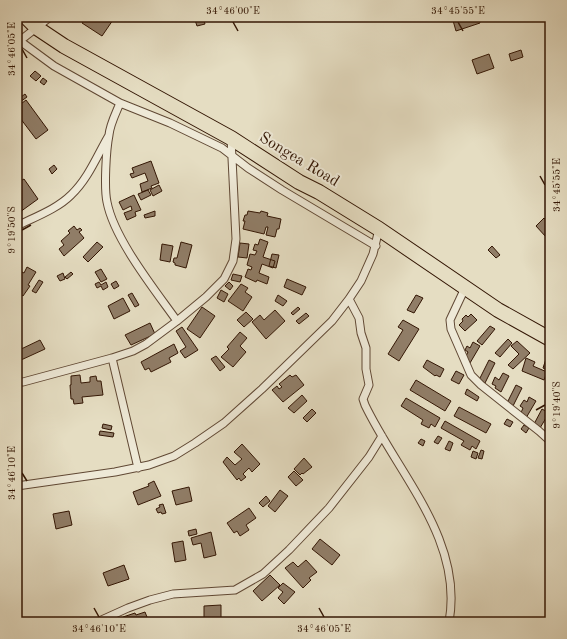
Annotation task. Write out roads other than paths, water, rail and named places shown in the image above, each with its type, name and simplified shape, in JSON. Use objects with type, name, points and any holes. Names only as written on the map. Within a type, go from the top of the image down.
[{"type":"highway","name":"Songea Road","points":[[26,17],[38,28],[64,46],[231,138],[299,182],[319,192],[428,261],[498,310],[550,340]]},
{"type":"street","points":[[50,17],[38,28],[18,42],[54,66],[120,103],[188,131],[212,143],[282,190],[376,246]]},
{"type":"street","points":[[17,226],[43,213],[71,196],[79,187],[109,135],[120,103]]},
{"type":"street","points":[[109,135],[106,190],[107,203],[113,221],[130,252],[176,321]]},
{"type":"street","points":[[17,382],[23,382],[112,358],[146,344],[216,288],[224,279],[233,261],[236,239],[231,138]]},
{"type":"street","points":[[17,486],[150,465],[174,456],[224,423],[262,389],[326,326],[350,299],[373,254],[379,229]]},
{"type":"street","points":[[465,288],[450,320],[451,330],[471,375],[481,385],[550,441]]},
{"type":"street","points":[[350,299],[359,318],[361,333],[366,348],[366,369],[369,385],[363,399],[368,412],[436,529],[444,552],[451,582],[452,607],[449,622]]},
{"type":"street","points":[[112,358],[138,468]]},
{"type":"street","points":[[97,622],[133,606],[173,594],[236,590],[249,583],[268,569],[316,523],[357,473],[382,436]]}]
